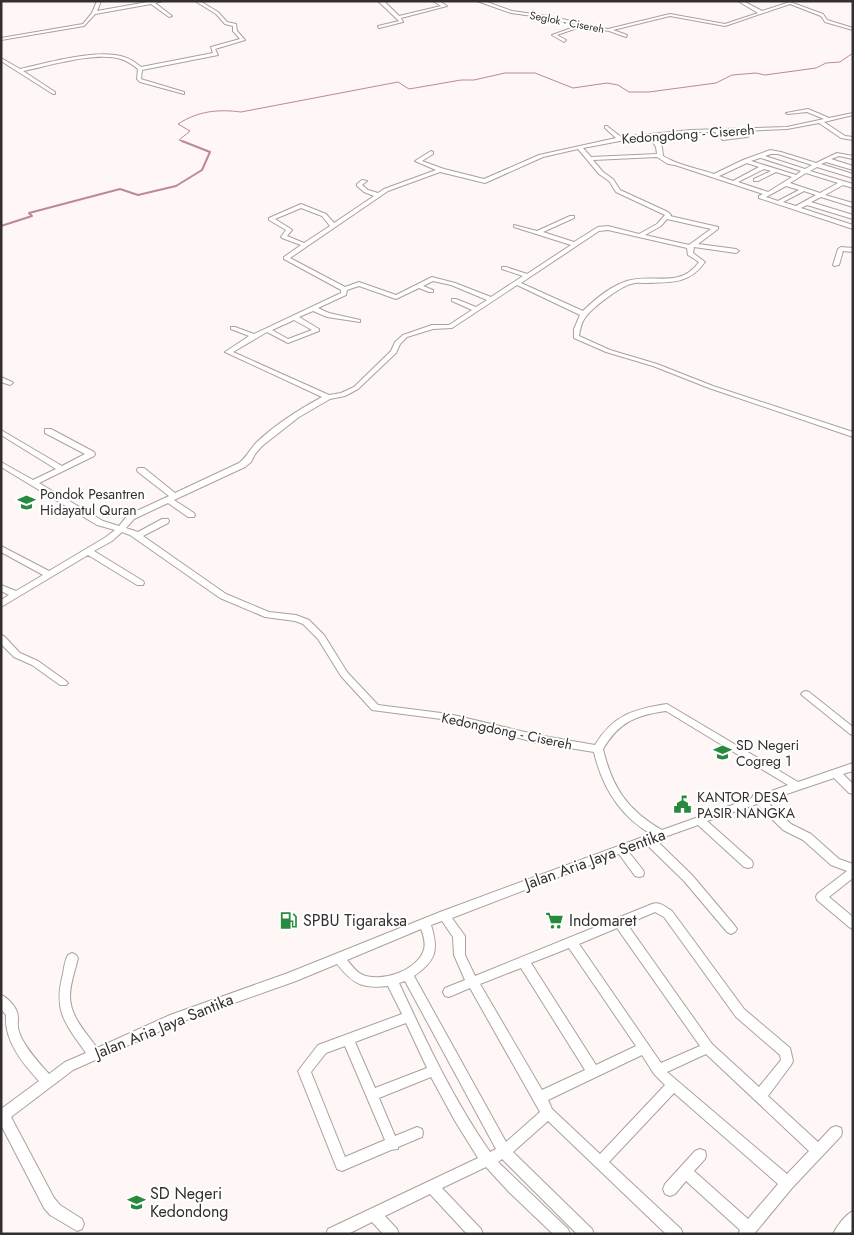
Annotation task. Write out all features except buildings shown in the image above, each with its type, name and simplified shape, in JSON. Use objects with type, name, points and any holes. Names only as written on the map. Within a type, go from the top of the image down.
[{"type":"street","points":[[1,39],[86,24],[94,13],[99,1]]},
{"type":"street","points":[[94,13],[161,1]]},
{"type":"street","points":[[19,70],[66,61],[114,56],[127,59],[140,69],[216,54],[213,48],[243,40],[235,31],[235,26],[226,23],[218,13],[196,1]]},
{"type":"street","points":[[379,27],[401,22],[393,15],[390,8],[380,1]]},
{"type":"street","points":[[397,18],[445,6],[435,1]]},
{"type":"street","name":"Seglok - Cisereh","points":[[479,1],[510,12],[542,16],[608,30],[664,15],[677,15],[725,25],[798,1]]},
{"type":"street","points":[[740,1],[760,12]]},
{"type":"street","points":[[152,3],[170,16]]},
{"type":"street","points":[[790,3],[822,14],[830,23],[853,29]]},
{"type":"street","points":[[58,22],[64,29]]},
{"type":"street","points":[[564,41],[554,35],[584,26]]},
{"type":"street","points":[[608,30],[626,36]]},
{"type":"street","points":[[1,59],[53,93]]},
{"type":"street","points":[[140,69],[139,79],[142,81],[182,94]]},
{"type":"street","points":[[788,113],[808,110],[828,119]]},
{"type":"street","name":"Kedongdong - Cisereh","points":[[431,153],[418,161],[442,170],[485,181],[528,160],[620,138],[787,128],[853,114]]},
{"type":"street","points":[[820,121],[850,139],[847,143],[853,146]]},
{"type":"street","points":[[809,129],[828,126]]},
{"type":"street","points":[[607,127],[620,138]]},
{"type":"street","points":[[755,130],[760,137]]},
{"type":"street","points":[[717,131],[723,138],[747,136]]},
{"type":"street","points":[[650,136],[659,147],[660,156]]},
{"type":"street","points":[[579,147],[601,173],[611,179],[618,191],[666,213],[659,225],[641,235]]},
{"type":"street","points":[[714,176],[745,161],[776,152],[853,176]]},
{"type":"street","points":[[853,158],[838,155],[761,197],[853,227]]},
{"type":"street","points":[[590,159],[660,156],[670,163],[676,163],[768,194]]},
{"type":"street","points":[[759,156],[853,186]]},
{"type":"street","points":[[827,160],[853,168]]},
{"type":"street","points":[[745,161],[796,178]]},
{"type":"street","points":[[733,183],[763,167]]},
{"type":"street","points":[[442,170],[393,186],[286,258],[344,289],[359,284],[396,297],[432,279],[446,282],[490,299]]},
{"type":"street","points":[[756,180],[775,171]]},
{"type":"street","points":[[364,181],[359,185],[362,189],[378,195]]},
{"type":"street","points":[[795,209],[842,183]]},
{"type":"street","points":[[786,184],[850,204],[853,199]]},
{"type":"street","points":[[778,203],[805,189]]},
{"type":"street","points":[[808,202],[853,217]]},
{"type":"street","points":[[305,244],[284,237],[289,230],[271,220],[301,206],[324,215],[333,226]]},
{"type":"street","points":[[537,233],[572,217]]},
{"type":"street","points":[[665,217],[716,228],[692,246],[690,254],[702,262],[691,274],[681,278],[629,282],[583,314],[576,331],[576,337],[853,435]]},
{"type":"street","points":[[516,226],[575,244]]},
{"type":"street","points":[[1,604],[120,530],[131,516],[242,465],[248,460],[254,448],[275,431],[328,397],[343,395],[356,388],[394,352],[397,343],[405,336],[432,327],[450,327],[601,228],[692,246],[736,251]]},
{"type":"street","points":[[836,265],[841,249],[853,250]]},
{"type":"street","points":[[504,268],[528,276]]},
{"type":"street","points":[[517,284],[583,314]]},
{"type":"street","points":[[419,286],[430,292]]},
{"type":"street","points":[[328,397],[228,354],[229,351],[254,336],[344,294],[344,289]]},
{"type":"street","points":[[454,300],[476,309]]},
{"type":"street","points":[[312,308],[327,315],[358,321]]},
{"type":"street","points":[[268,330],[288,341],[317,330],[294,317]]},
{"type":"street","points":[[233,328],[254,336]]},
{"type":"street","points":[[1,378],[10,383]]},
{"type":"street","points":[[34,482],[91,454],[48,430]]},
{"type":"street","points":[[3,435],[62,469]]},
{"type":"street","name":"Kedongdong - Cisereh","points":[[1,464],[100,523],[137,536],[223,596],[268,614],[296,618],[306,622],[322,637],[344,674],[374,708],[449,717],[538,739],[598,749]]},
{"type":"street","points":[[141,470],[191,515]]},
{"type":"street","points":[[137,536],[165,521]]},
{"type":"street","points":[[1,548],[48,574]]},
{"type":"street","points":[[88,551],[140,583]]},
{"type":"street","points":[[1,588],[16,595]]},
{"type":"street","points":[[1,638],[18,656],[35,663],[63,683]]},
{"type":"street","points":[[806,694],[853,732]]},
{"type":"street","points":[[661,834],[634,818],[615,797],[598,749],[605,736],[623,718],[640,711],[666,707],[797,786]]},
{"type":"street","name":"Jalan Aria Jaya Sentika","points":[[340,958],[444,915],[757,798],[853,767]]},
{"type":"street","points":[[836,773],[853,790]]},
{"type":"street","points":[[757,798],[787,827],[807,837],[835,862],[853,870],[821,896],[853,924]]},
{"type":"street","points":[[699,820],[748,864]]},
{"type":"street","points":[[648,839],[688,878],[731,929]]},
{"type":"street","points":[[622,849],[639,873]]},
{"type":"street","points":[[449,992],[656,907],[661,908],[668,914],[740,1013],[786,1052],[788,1061],[761,1095]]},
{"type":"street","points":[[444,915],[459,936],[457,951],[461,962],[548,1113],[676,1234]]},
{"type":"street","points":[[340,958],[356,978],[373,982],[392,981],[423,963],[430,950],[424,923]]},
{"type":"street","points":[[620,923],[708,1048],[761,1095],[819,1151]]},
{"type":"street","points":[[571,941],[658,1070],[787,1183]]},
{"type":"street","points":[[72,958],[64,995],[64,1006],[67,1014],[94,1054]]},
{"type":"street","name":"Jalan Aria Jaya Santika","points":[[2,1116],[69,1066],[94,1054],[174,1019],[340,958]]},
{"type":"street","points":[[523,961],[593,1072]]},
{"type":"street","points":[[407,974],[504,1152],[587,1234]]},
{"type":"street","points":[[392,981],[435,1070],[489,1161],[563,1234]]},
{"type":"street","points":[[1,1000],[12,1013],[10,1023],[15,1036],[35,1068],[47,1081]]},
{"type":"street","points":[[409,1017],[322,1049],[304,1069],[340,1163],[344,1165],[417,1133]]},
{"type":"street","points":[[348,1040],[393,1145]]},
{"type":"street","points":[[658,1070],[708,1048]]},
{"type":"street","points":[[539,1098],[643,1050]]},
{"type":"street","points":[[372,1095],[435,1070]]},
{"type":"street","points":[[601,1162],[673,1085]]},
{"type":"street","points":[[333,1234],[489,1161],[504,1152],[548,1113]]},
{"type":"street","points":[[2,1116],[49,1203],[55,1210],[77,1224]]},
{"type":"street","points":[[685,1172],[747,1232],[787,1183],[836,1132]]},
{"type":"street","points":[[670,1189],[700,1155]]},
{"type":"street","points":[[432,1187],[476,1234]]},
{"type":"street","points":[[374,1214],[392,1234]]},
{"type":"street","points":[[840,1234],[853,1218]]},
{"type":"waterway","points":[[182,141],[179,140],[190,131],[178,124],[193,116],[216,111],[241,112],[398,82],[409,89],[461,80],[474,80],[505,73],[535,73],[573,88],[607,83],[618,85],[629,92],[649,92],[716,83],[732,75],[756,73],[765,75],[816,68],[826,63],[840,62],[853,53]]},
{"type":"waterway","points":[[1,226],[32,216],[29,213],[120,189],[138,195],[176,186],[202,170],[210,152],[182,141]]},
{"type":"place","name":"Pondok Pesantren Hidayatul Quran","points":[[26,502]]},
{"type":"place","name":"SD Negeri Cogreg 1","points":[[722,753]]},
{"type":"place","name":"KANTOR DESA PASIR NANGKA","points":[[683,805]]},
{"type":"place","name":"SPBU Tigaraksa","points":[[289,920]]},
{"type":"place","name":"Indomaret","points":[[555,920]]},
{"type":"place","name":"SD Negeri Kedondong","points":[[136,1202]]}]
